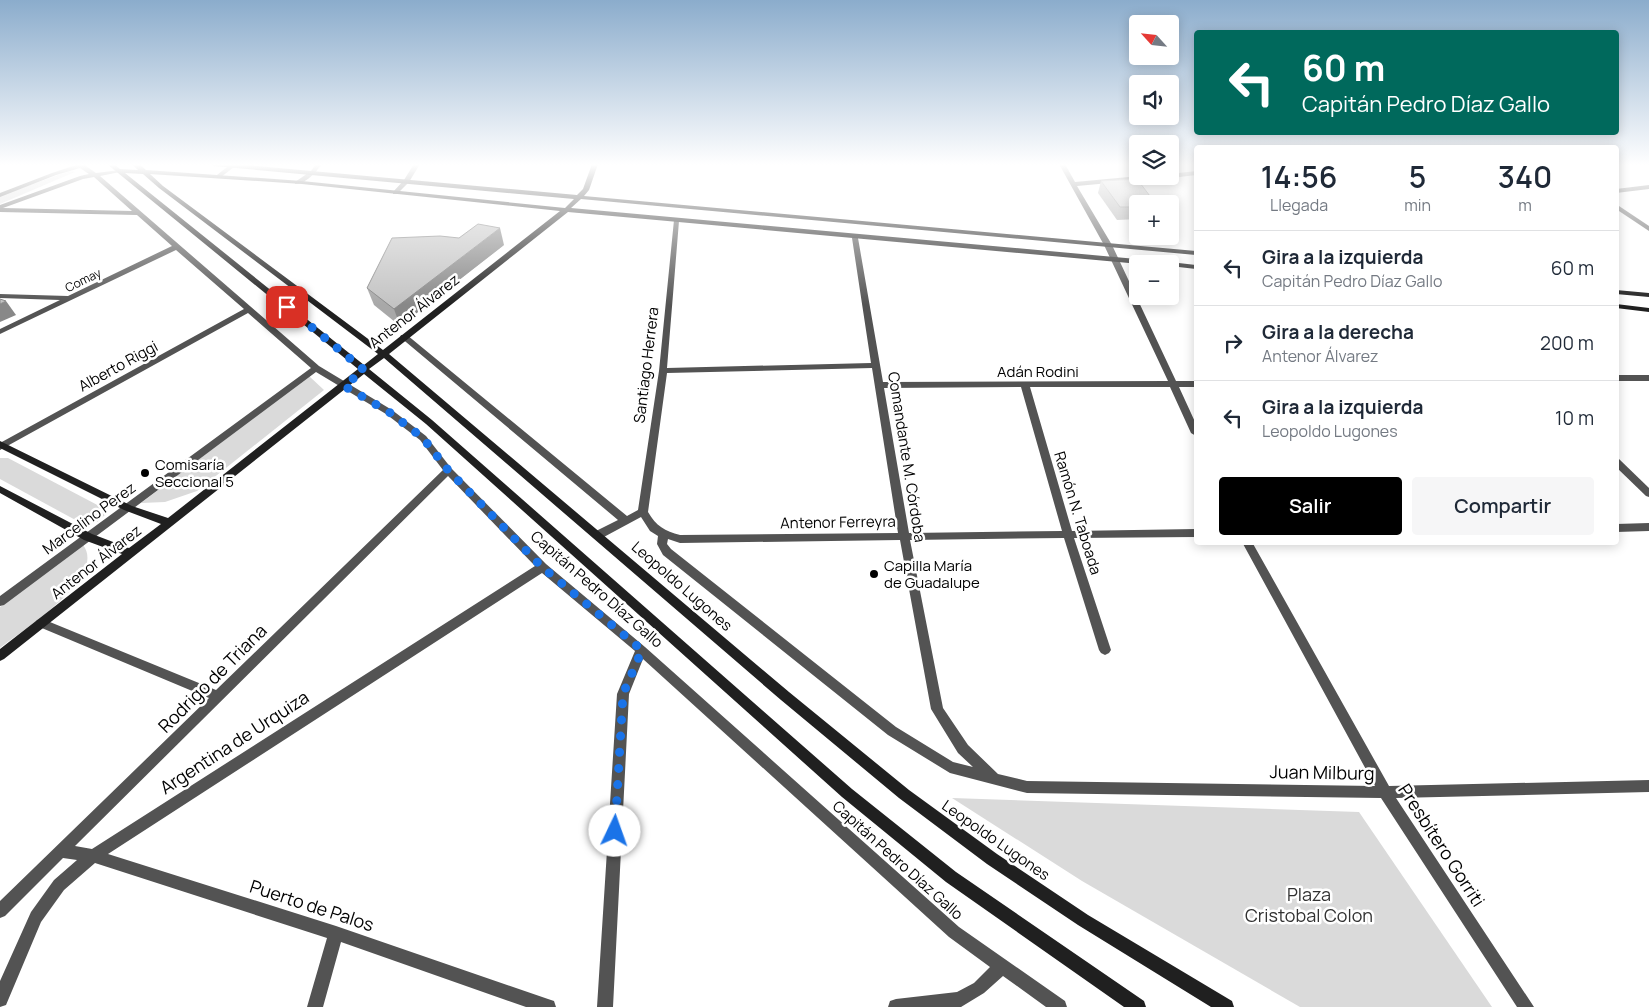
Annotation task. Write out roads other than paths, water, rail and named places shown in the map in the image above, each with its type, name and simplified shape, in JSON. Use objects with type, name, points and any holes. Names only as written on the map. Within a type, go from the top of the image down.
[{"type":"main road","points":[[167,211],[429,422],[847,793],[951,877],[1138,1007]]},
{"type":"main road","name":"Leopoldo Lugones","points":[[193,211],[384,354],[785,696],[904,794],[992,859],[1082,920],[1226,1007]]},
{"type":"main road","name":"Antenor Álvarez","points":[[0,656],[565,211]]},
{"type":"main road","points":[[576,211],[856,238],[1129,260]]},
{"type":"main road","points":[[727,211],[1194,253]]},
{"type":"main road","points":[[1179,265],[1194,267]]},
{"type":"main road","points":[[1619,292],[1649,295]]},
{"type":"main road","points":[[1619,306],[1649,310]]},
{"type":"main road","points":[[1,446],[128,508],[170,523]]},
{"type":"main road","points":[[0,489],[88,537],[130,553]]},
{"type":"street","points":[[68,211],[136,213]]},
{"type":"street","points":[[1089,211],[1108,245],[1194,429]]},
{"type":"street","points":[[1623,211],[1649,229]]},
{"type":"street","name":"Capitán Pedro Díaz Gallo","points":[[136,213],[316,368],[389,412],[423,438],[448,470],[542,567],[642,650],[954,932],[1059,1007]]},
{"type":"street","name":"Santiago Herrera","points":[[643,512],[663,371],[676,221]]},
{"type":"street","name":"Comandante M. Córdoba","points":[[856,238],[904,536],[938,709],[963,749],[995,778]]},
{"type":"street","name":"Comay","points":[[0,332],[176,247]]},
{"type":"street","points":[[0,296],[70,298]]},
{"type":"street","name":"Alberto Riggi","points":[[1,446],[249,309]]},
{"type":"street","points":[[404,337],[626,521]]},
{"type":"street","points":[[663,371],[876,365]]},
{"type":"street","name":"Marcelino Perez","points":[[0,602],[316,368]]},
{"type":"street","points":[[1619,378],[1649,378]]},
{"type":"street","name":"Adán Rodini","points":[[880,385],[1194,384]]},
{"type":"street","name":"Ramón N. Taboada","points":[[1025,385],[1068,535],[1105,650]]},
{"type":"street","points":[[1619,465],[1649,494]]},
{"type":"street","name":"Rodrigo de Triana","points":[[0,910],[448,470]]},
{"type":"street","points":[[598,535],[643,512],[651,527],[663,535]]},
{"type":"street","points":[[1619,528],[1649,527]]},
{"type":"street","name":"Antenor Ferreyra","points":[[663,535],[680,539],[1194,533]]},
{"type":"street","name":"Juan Milburg","points":[[663,535],[662,544],[667,552],[892,731],[950,767],[1027,787],[1385,792],[1649,786]]},
{"type":"street","name":"Presbítero Gorriti","points":[[1249,545],[1385,792],[1526,1007]]},
{"type":"street","name":"Argentina de Urquiza","points":[[0,999],[36,917],[59,885],[93,856],[542,567]]},
{"type":"street","points":[[41,623],[218,696]]},
{"type":"street","points":[[605,1007],[623,694],[642,650]]},
{"type":"street","name":"Puerto de Palos","points":[[61,851],[93,856],[336,933],[548,1007]]},
{"type":"street","points":[[316,1007],[336,933]]},
{"type":"street","points":[[896,1007],[959,1000],[980,988],[1002,967]]},
{"type":"place","name":"Comisaría Seccional 5","points":[[145,473]]},
{"type":"place","name":"Capilla María de Guadalupe","points":[[874,574]]},
{"type":"park label","name":"Plaza Cristobal Colon","points":[[1309,904]]}]
